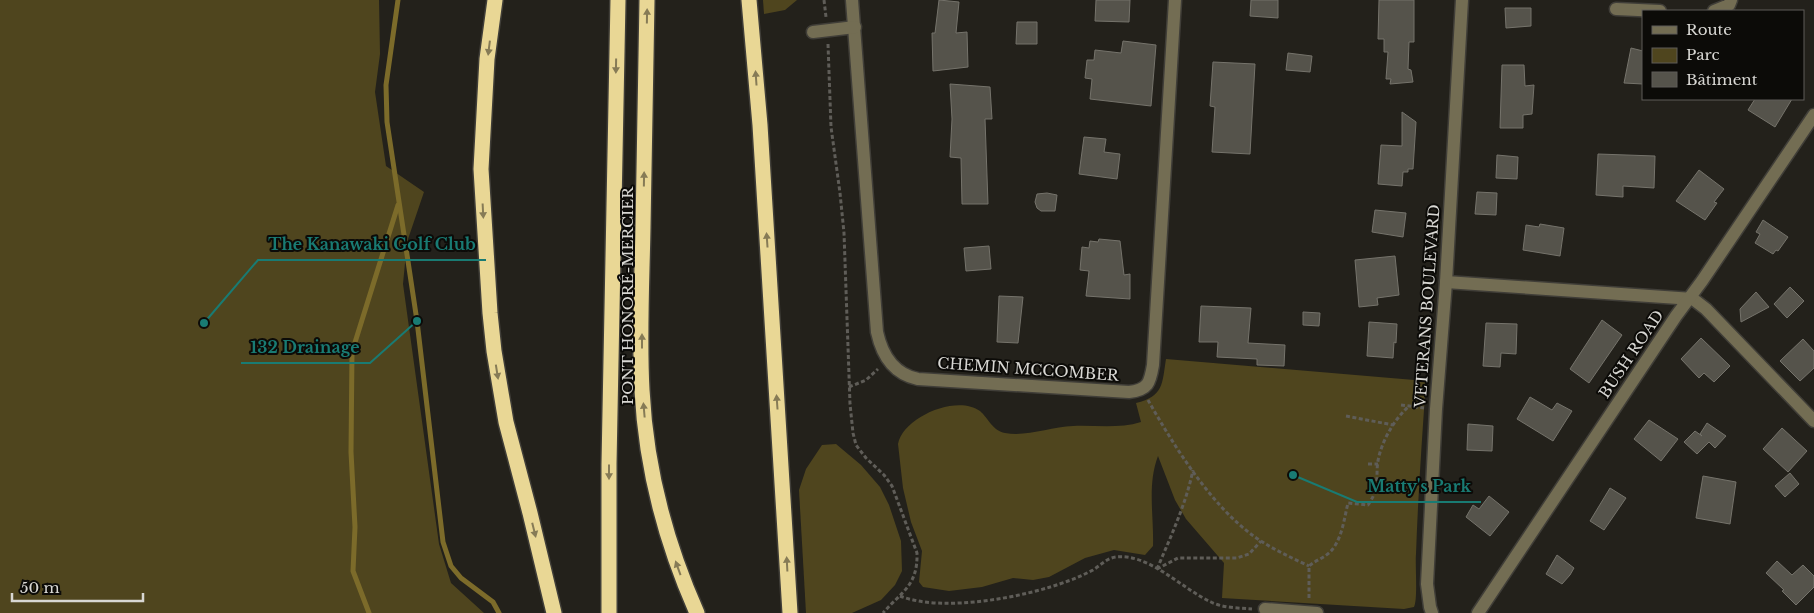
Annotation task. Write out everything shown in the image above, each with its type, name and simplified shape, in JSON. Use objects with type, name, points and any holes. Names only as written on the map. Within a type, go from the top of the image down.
[{"type":"highway","points":[[495,0],[487,68],[481,169],[491,322],[506,422],[554,613]]},
{"type":"highway","name":"PONT HONORÉ-MERCIER","points":[[609,613],[610,388],[618,0]]},
{"type":"highway","name":"PONT HONORÉ-MERCIER","points":[[647,0],[642,390],[657,501],[680,575],[697,613]]},
{"type":"highway","points":[[749,0],[760,125],[790,613]]},
{"type":"street","name":"CHEMIN MCCOMBER","points":[[852,0],[877,332],[886,359],[902,373],[918,379],[1128,392],[1142,390]]},
{"type":"street","points":[[1142,390],[1150,379],[1153,365],[1175,0]]},
{"type":"street","name":"VETERANS BOULEVARD","points":[[1432,613],[1427,584],[1462,0]]},
{"type":"street","points":[[1716,10],[1729,5],[1731,0]]},
{"type":"street","points":[[1616,9],[1642,10]]},
{"type":"street","points":[[813,32],[854,27]]},
{"type":"street","name":"BUSH ROAD","points":[[1478,613],[1689,298],[1814,116]]},
{"type":"street","points":[[1446,282],[1689,298],[1706,309],[1814,421]]},
{"type":"street","points":[[1265,610],[1318,613]]},
{"type":"path","points":[[824,0],[831,127],[844,233],[849,386],[853,433],[856,444],[866,458],[884,475],[892,486],[918,554],[918,564],[908,589],[883,613]]},
{"type":"path","points":[[849,386],[866,380],[880,367]]},
{"type":"path","points":[[1142,390],[1156,415],[1202,485],[1228,514],[1261,541],[1280,553],[1309,566]]},
{"type":"path","points":[[1401,405],[1424,408]]},
{"type":"path","points":[[1308,613],[1309,566],[1316,560],[1325,557],[1336,544],[1348,503],[1368,505],[1376,495],[1379,457],[1393,425],[1401,413],[1410,406]]},
{"type":"path","points":[[1346,416],[1393,425]]},
{"type":"path","points":[[1368,464],[1378,464]]},
{"type":"path","points":[[1157,569],[1190,487],[1193,470]]},
{"type":"path","points":[[1157,569],[1178,558],[1237,558],[1249,554],[1261,541]]},
{"type":"path","points":[[900,596],[915,601],[940,603],[968,602],[1012,596],[1068,581],[1114,557],[1135,559],[1157,569],[1213,603],[1230,607],[1265,610]]},
{"type":"green space","points":[[0,0],[379,0],[380,54],[375,92],[386,166],[424,192],[407,242],[403,284],[439,544],[451,583],[484,613],[0,613]]},
{"type":"green space","points":[[763,0],[797,0],[785,10],[764,14]]},
{"type":"green space","points":[[1166,359],[1426,381],[1414,607],[1404,609],[1222,598],[1224,563],[1186,519],[1175,500],[1158,456],[1152,489],[1153,546],[1145,555],[1114,550],[1085,558],[1049,577],[1033,580],[1013,578],[982,587],[949,591],[923,587],[919,582],[922,551],[911,522],[903,488],[898,444],[902,434],[910,425],[932,411],[958,405],[970,406],[980,411],[997,430],[1013,434],[1065,427],[1116,426],[1141,422],[1136,403],[1157,393],[1162,382]]},
{"type":"green space","points":[[836,444],[861,465],[880,487],[889,505],[901,541],[902,571],[895,585],[881,600],[852,613],[806,613],[799,490],[806,469],[822,445]]},
{"type":"building","points":[[939,0],[959,2],[956,33],[967,32],[968,67],[933,71],[932,33],[935,33]]},
{"type":"building","points":[[1096,0],[1130,0],[1129,22],[1095,21]]},
{"type":"building","points":[[1251,0],[1278,0],[1278,18],[1250,16]]},
{"type":"building","points":[[1379,0],[1414,0],[1414,42],[1409,42],[1408,69],[1411,70],[1413,82],[1390,84],[1391,79],[1386,79],[1388,52],[1384,52],[1384,39],[1378,39]]},
{"type":"building","points":[[1505,8],[1531,8],[1531,26],[1506,28]]},
{"type":"building","points":[[1017,22],[1037,22],[1037,44],[1016,44]]},
{"type":"building","points":[[1123,41],[1156,45],[1151,106],[1090,99],[1092,79],[1085,78],[1087,60],[1094,60],[1095,50],[1121,53]]},
{"type":"building","points":[[1631,48],[1642,51],[1642,84],[1624,83]]},
{"type":"building","points":[[1288,53],[1312,56],[1310,72],[1286,70]]},
{"type":"building","points":[[1213,62],[1255,64],[1250,154],[1212,152],[1215,107],[1210,106]]},
{"type":"building","points":[[1502,65],[1524,65],[1525,86],[1534,85],[1532,114],[1523,115],[1523,128],[1500,128]]},
{"type":"building","points":[[950,84],[990,87],[992,119],[985,119],[988,204],[962,204],[961,158],[950,157],[952,119]]},
{"type":"building","points":[[1754,100],[1791,100],[1775,127],[1748,110]]},
{"type":"building","points":[[1402,112],[1416,122],[1413,169],[1403,172],[1402,186],[1378,184],[1381,145],[1402,146]]},
{"type":"building","points":[[1084,137],[1106,139],[1104,152],[1120,154],[1117,179],[1079,174]]},
{"type":"building","points":[[1598,154],[1655,156],[1654,188],[1623,186],[1623,197],[1596,195]]},
{"type":"building","points":[[1497,155],[1518,157],[1517,179],[1496,178]]},
{"type":"building","points":[[1699,170],[1724,189],[1714,202],[1717,203],[1705,220],[1676,201]]},
{"type":"building","points":[[1477,192],[1497,193],[1496,215],[1475,214]]},
{"type":"building","points":[[1037,194],[1057,195],[1055,211],[1041,211],[1037,208],[1035,202]]},
{"type":"building","points":[[1375,210],[1406,213],[1403,237],[1372,232]]},
{"type":"building","points":[[1763,220],[1788,237],[1778,251],[1776,250],[1773,254],[1755,243],[1760,234],[1756,232]]},
{"type":"building","points":[[1540,224],[1564,228],[1560,256],[1523,250],[1526,225],[1539,227]]},
{"type":"building","points":[[1099,239],[1120,241],[1124,275],[1130,274],[1130,299],[1086,296],[1089,271],[1080,270],[1082,247],[1089,248],[1090,241],[1098,242]]},
{"type":"building","points":[[989,246],[991,269],[966,271],[964,248]]},
{"type":"building","points":[[1395,256],[1399,295],[1377,298],[1378,305],[1359,307],[1355,260]]},
{"type":"building","points":[[1790,287],[1804,301],[1787,318],[1774,304]]},
{"type":"building","points":[[1756,292],[1769,307],[1741,322],[1740,309]]},
{"type":"building","points":[[999,296],[1023,297],[1018,343],[997,342]]},
{"type":"building","points":[[1201,306],[1251,308],[1248,343],[1285,345],[1284,366],[1257,365],[1257,359],[1217,357],[1218,342],[1199,342]]},
{"type":"building","points":[[1303,312],[1320,313],[1319,326],[1303,325]]},
{"type":"building","points":[[1602,320],[1622,335],[1589,383],[1570,369]]},
{"type":"building","points":[[1369,322],[1397,324],[1393,358],[1367,356]]},
{"type":"building","points":[[1486,323],[1517,324],[1516,354],[1501,353],[1500,367],[1483,366]]},
{"type":"building","points":[[1701,338],[1730,366],[1714,382],[1704,373],[1699,378],[1681,359]]},
{"type":"building","points":[[1803,339],[1814,351],[1814,368],[1800,381],[1780,361]]},
{"type":"building","points":[[1530,397],[1552,410],[1557,403],[1572,411],[1553,441],[1517,419]]},
{"type":"building","points":[[1649,420],[1678,439],[1661,461],[1634,439]]},
{"type":"building","points":[[1707,423],[1726,436],[1715,448],[1709,442],[1697,454],[1684,442],[1695,431],[1702,436],[1700,434]]},
{"type":"building","points":[[1468,424],[1493,426],[1492,451],[1467,450]]},
{"type":"building","points":[[1782,428],[1807,451],[1788,472],[1763,449]]},
{"type":"building","points":[[1790,473],[1799,484],[1785,497],[1775,486]]},
{"type":"building","points":[[1703,476],[1736,482],[1730,524],[1696,518]]},
{"type":"building","points":[[1610,488],[1626,498],[1604,530],[1590,521]]},
{"type":"building","points":[[1489,496],[1509,512],[1490,536],[1466,517],[1473,505],[1479,509]]},
{"type":"building","points":[[1557,555],[1574,568],[1562,584],[1546,574]]},
{"type":"building","points":[[1777,561],[1792,575],[1803,565],[1814,576],[1814,587],[1796,605],[1782,591],[1784,590],[1766,573]]},
{"type":"waterway","points":[[398,0],[386,85],[387,122],[417,321],[443,542],[451,566],[461,578],[493,602],[499,613]]},
{"type":"waterway","points":[[369,613],[353,571],[355,527],[351,452],[352,352],[398,205]]},
{"type":"place","name":"132 Drainage","points":[[417,321]]},
{"type":"place","name":"The Kanawaki Golf Club","points":[[204,323]]},
{"type":"place","name":"Matty's Park","points":[[1293,475]]}]
